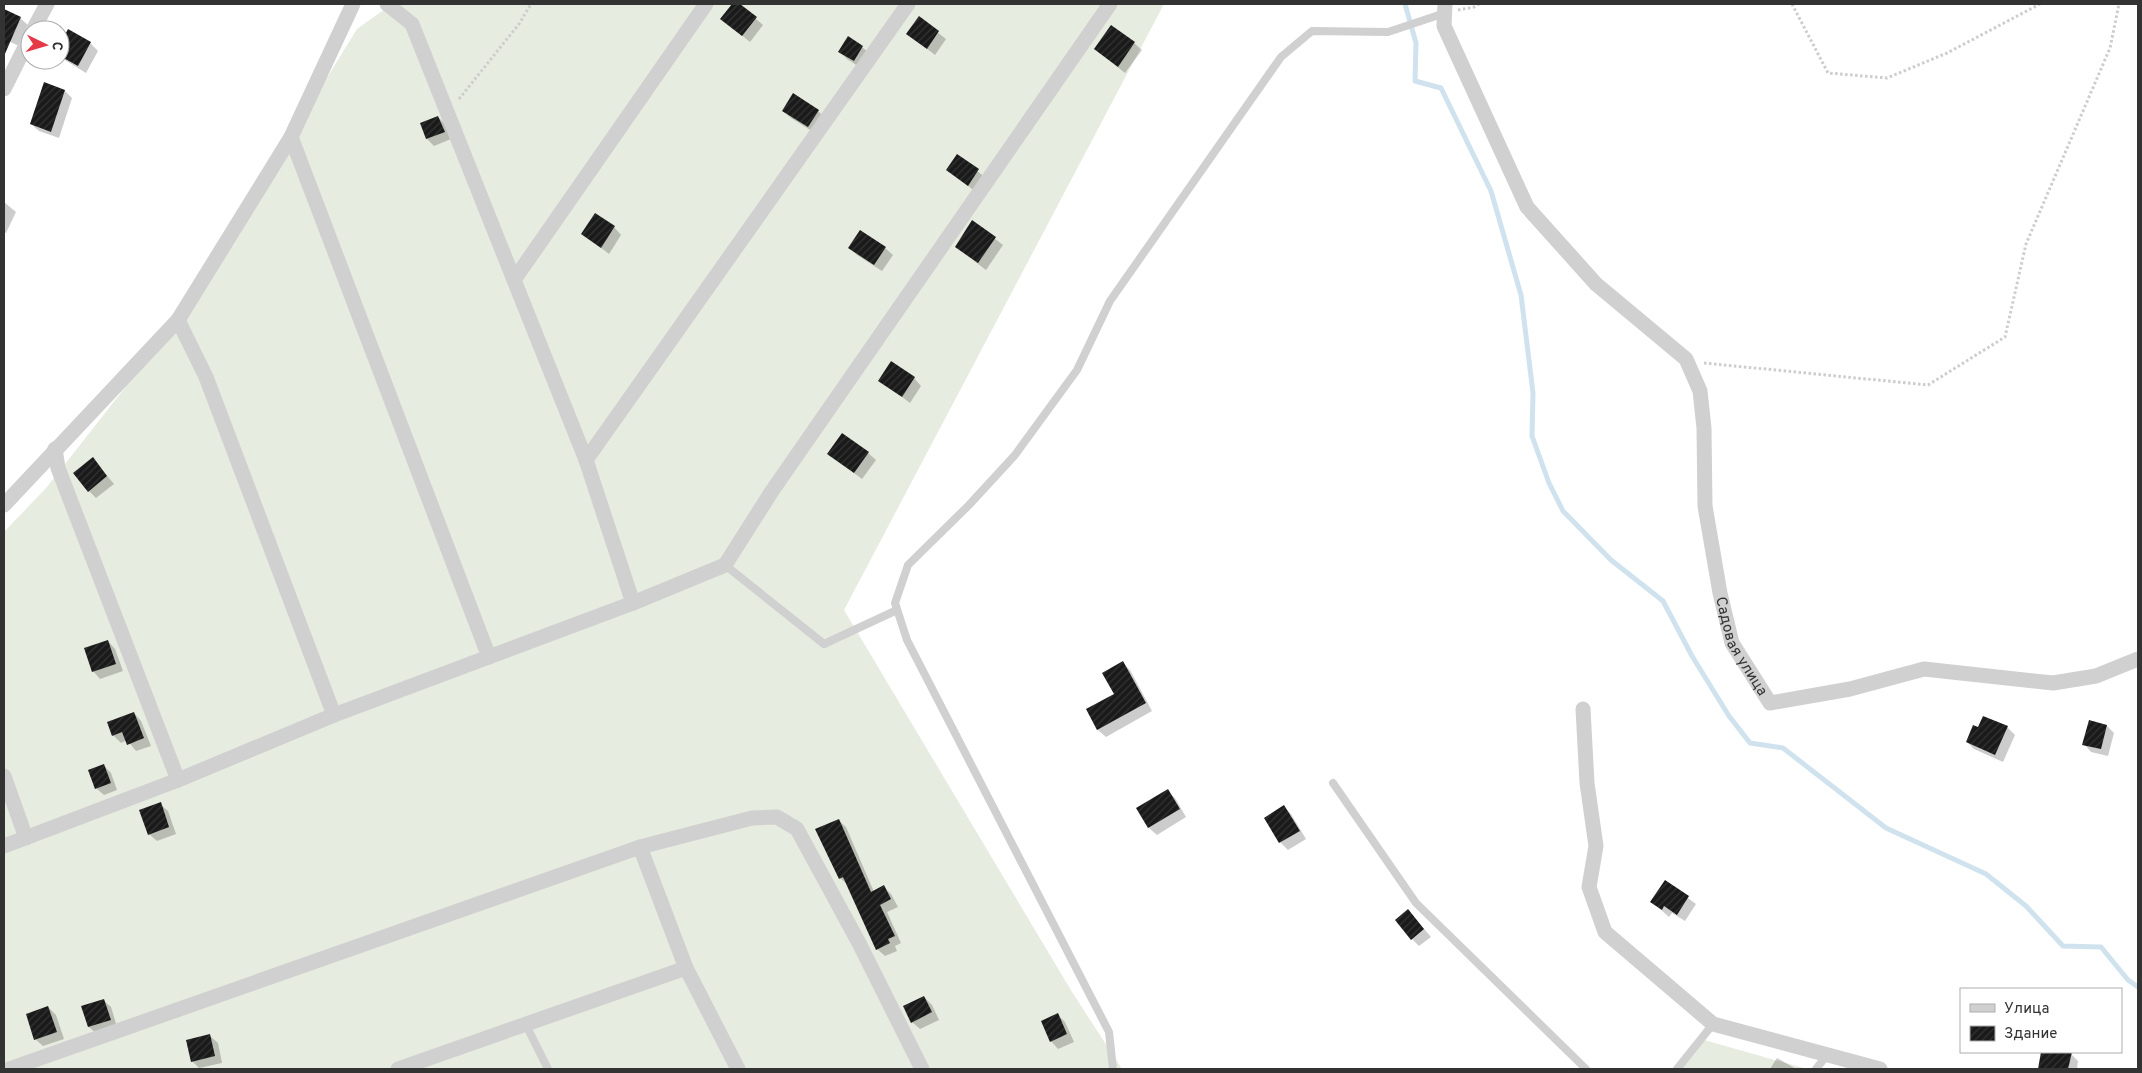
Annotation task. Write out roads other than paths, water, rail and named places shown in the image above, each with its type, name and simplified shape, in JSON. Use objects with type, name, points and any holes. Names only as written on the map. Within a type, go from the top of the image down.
[{"type":"street","points":[[39,20],[47,4]]},
{"type":"street","points":[[4,505],[55,448],[178,320],[291,137],[354,4]]},
{"type":"street","points":[[387,4],[412,24],[586,460],[633,603]]},
{"type":"street","points":[[514,280],[706,4]]},
{"type":"street","points":[[586,460],[908,4]]},
{"type":"street","points":[[4,846],[178,780],[334,715],[633,603],[725,565],[772,491],[1110,4]]},
{"type":"street","name":"Садовая улица","points":[[1446,8],[1444,26],[1527,207],[1596,284],[1686,359],[1700,392],[1704,428],[1706,506],[1720,593],[1732,643],[1770,703],[1850,689],[1924,669],[2053,684],[2096,676],[2138,659]]},
{"type":"street","points":[[4,89],[20,57]]},
{"type":"street","points":[[291,137],[489,657]]},
{"type":"street","points":[[178,320],[206,377],[334,715]]},
{"type":"street","points":[[55,448],[58,468],[178,780]]},
{"type":"street","points":[[1583,708],[1587,782],[1596,846],[1589,887],[1605,932],[1713,1024],[1880,1069]]},
{"type":"street","points":[[4,776],[26,838]]},
{"type":"street","points":[[9,1069],[640,848],[752,818],[777,818],[796,829],[859,943],[922,1069]]},
{"type":"street","points":[[640,848],[686,968],[738,1069]]},
{"type":"street","points":[[398,1069],[686,968]]},
{"type":"lane","points":[[1112,1069],[1109,1032],[907,640],[895,603],[908,565],[1016,455],[1077,370],[1110,301],[1281,57],[1312,32],[1388,32],[1422,21],[1446,8]]},
{"type":"lane","points":[[725,565],[824,644],[897,610]]},
{"type":"lane","points":[[1334,783],[1416,903],[1586,1069]]},
{"type":"lane","points":[[1677,1069],[1713,1024]]},
{"type":"lane","points":[[526,1025],[548,1069]]},
{"type":"lane","points":[[1816,1069],[1827,1055]]},
{"type":"waterway","points":[[1405,4],[1416,43],[1415,81],[1441,88],[1491,191],[1521,295],[1533,393],[1532,436],[1549,483],[1563,511],[1611,560],[1663,601],[1692,656],[1729,716],[1750,743],[1783,748],[1886,828],[1986,874],[2026,906],[2063,946],[2101,947],[2128,980],[2138,987]]}]
